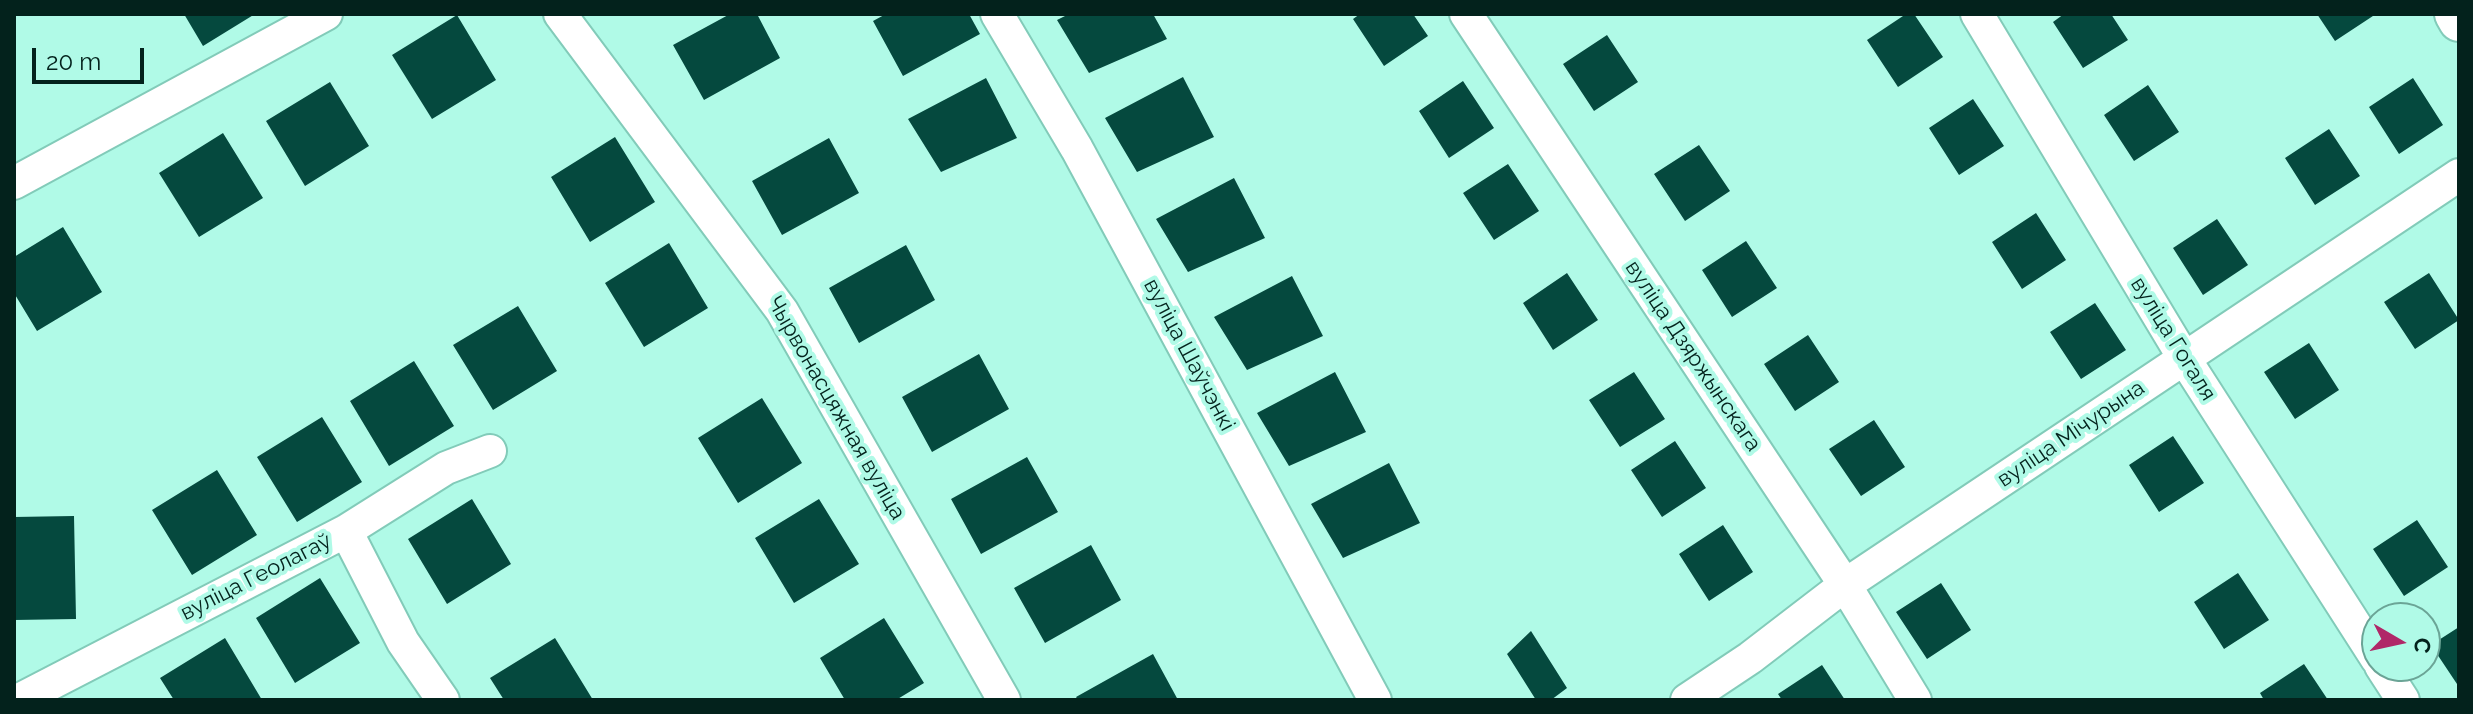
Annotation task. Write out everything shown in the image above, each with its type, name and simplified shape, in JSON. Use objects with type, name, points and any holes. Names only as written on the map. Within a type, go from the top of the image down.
[{"type":"street","points":[[14,183],[326,14]]},
{"type":"street","name":"Чырвонасцяжная вуліца","points":[[560,14],[782,311],[1004,700]]},
{"type":"street","name":"вуліца Шаўчэнкі","points":[[997,14],[1077,149],[1375,700]]},
{"type":"street","name":"вуліца Дзяржынскага","points":[[1466,14],[1845,585],[1915,700]]},
{"type":"street","name":"вуліца Гогаля","points":[[1977,14],[2184,358],[2361,634]]},
{"type":"street","points":[[2455,14],[2459,21]]},
{"type":"street","name":"вуліца Мічурына","points":[[1687,700],[1750,658],[1845,585],[2459,175]]},
{"type":"street","name":"вуліца Геолагаў","points":[[19,700],[346,531],[446,468],[490,451]]},
{"type":"street","points":[[346,531],[403,642],[443,700]]},
{"type":"street","points":[[2391,682],[2403,700]]},
{"type":"building","points":[[184,14],[255,14],[203,46]]},
{"type":"building","points":[[730,14],[757,14],[780,58],[704,100],[673,45]]},
{"type":"building","points":[[886,14],[969,14],[980,34],[903,76],[873,21]]},
{"type":"building","points":[[1069,14],[1153,14],[1167,39],[1089,73],[1057,20]]},
{"type":"building","points":[[1360,14],[1413,14],[1428,36],[1384,66],[1353,19]]},
{"type":"building","points":[[1906,14],[1914,14],[1943,57],[1898,87],[1867,40]]},
{"type":"building","points":[[2064,14],[2111,14],[2128,40],[2083,68],[2053,22]]},
{"type":"building","points":[[2317,14],[2376,14],[2335,41]]},
{"type":"building","points":[[457,15],[496,80],[432,119],[392,55]]},
{"type":"building","points":[[1607,35],[1638,82],[1594,111],[1563,64]]},
{"type":"building","points":[[1183,77],[1214,137],[1137,172],[1105,118]]},
{"type":"building","points":[[986,78],[1017,138],[941,172],[908,119]]},
{"type":"building","points":[[2413,78],[2443,125],[2399,154],[2369,107]]},
{"type":"building","points":[[1463,81],[1494,128],[1449,158],[1419,111]]},
{"type":"building","points":[[330,82],[369,146],[305,186],[266,121]]},
{"type":"building","points":[[2148,85],[2179,132],[2134,161],[2104,115]]},
{"type":"building","points":[[1973,99],[2004,146],[1959,175],[1929,128]]},
{"type":"building","points":[[2329,129],[2360,176],[2315,205],[2285,158]]},
{"type":"building","points":[[223,133],[263,198],[199,237],[159,173]]},
{"type":"building","points":[[615,137],[655,202],[590,242],[551,177]]},
{"type":"building","points":[[829,138],[859,193],[782,235],[752,181]]},
{"type":"building","points":[[1699,145],[1730,191],[1685,221],[1654,174]]},
{"type":"building","points":[[1508,164],[1539,211],[1494,240],[1463,193]]},
{"type":"building","points":[[1234,178],[1265,238],[1188,272],[1156,219]]},
{"type":"building","points":[[2036,213],[2066,260],[2022,289],[1992,242]]},
{"type":"building","points":[[2217,219],[2248,265],[2203,295],[2173,248]]},
{"type":"building","points":[[63,227],[102,292],[37,331],[14,293],[14,257]]},
{"type":"building","points":[[1746,241],[1777,288],[1732,317],[1702,270]]},
{"type":"building","points":[[669,243],[708,308],[644,347],[605,283]]},
{"type":"building","points":[[906,245],[935,300],[859,343],[829,288]]},
{"type":"building","points":[[1567,273],[1598,320],[1553,350],[1523,303]]},
{"type":"building","points":[[2429,273],[2459,320],[2415,349],[2384,302]]},
{"type":"building","points":[[1292,276],[1323,336],[1247,370],[1214,317]]},
{"type":"building","points":[[2095,303],[2126,350],[2081,379],[2050,332]]},
{"type":"building","points":[[518,306],[557,371],[493,410],[453,345]]},
{"type":"building","points":[[1808,335],[1839,382],[1795,411],[1764,364]]},
{"type":"building","points":[[2309,343],[2339,390],[2295,419],[2264,372]]},
{"type":"building","points":[[979,354],[1009,409],[932,452],[902,397]]},
{"type":"building","points":[[414,361],[454,426],[389,466],[350,401]]},
{"type":"building","points":[[1335,372],[1366,432],[1289,466],[1257,413]]},
{"type":"building","points":[[1634,372],[1665,419],[1620,447],[1589,400]]},
{"type":"building","points":[[762,398],[802,463],[738,503],[698,438]]},
{"type":"building","points":[[322,417],[362,482],[297,522],[257,457]]},
{"type":"building","points":[[1874,420],[1905,467],[1861,496],[1829,449]]},
{"type":"building","points":[[2173,436],[2204,483],[2159,512],[2129,465]]},
{"type":"building","points":[[1675,441],[1706,488],[1662,517],[1631,470]]},
{"type":"building","points":[[1027,457],[1058,512],[981,554],[951,499]]},
{"type":"building","points":[[1389,463],[1420,523],[1343,558],[1311,504]]},
{"type":"building","points":[[217,470],[257,535],[192,575],[152,510]]},
{"type":"building","points":[[472,499],[511,564],[447,604],[408,539]]},
{"type":"building","points":[[819,499],[859,564],[794,603],[755,538]]},
{"type":"building","points":[[74,516],[76,619],[14,620],[14,517]]},
{"type":"building","points":[[2417,520],[2448,567],[2404,596],[2373,549]]},
{"type":"building","points":[[1723,525],[1753,572],[1709,601],[1679,554]]},
{"type":"building","points":[[1091,545],[1121,600],[1045,643],[1014,588]]},
{"type":"building","points":[[2238,573],[2269,620],[2224,649],[2194,602]]},
{"type":"building","points":[[320,578],[360,643],[295,683],[256,618]]},
{"type":"building","points":[[1941,583],[1971,630],[1927,659],[1896,612]]},
{"type":"building","points":[[884,618],[924,683],[896,700],[845,700],[820,658]]},
{"type":"building","points":[[2459,627],[2459,687],[2441,660],[2441,639]]},
{"type":"building","points":[[1531,631],[1567,688],[1551,700],[1536,700],[1507,654]]},
{"type":"building","points":[[225,638],[262,700],[174,700],[160,678]]},
{"type":"building","points":[[555,638],[593,700],[504,700],[490,678]]},
{"type":"building","points":[[1153,654],[1178,700],[1078,700],[1076,697]]},
{"type":"building","points":[[2304,664],[2328,700],[2264,700],[2260,693]]},
{"type":"building","points":[[1822,665],[1845,700],[1782,700],[1778,694]]}]
